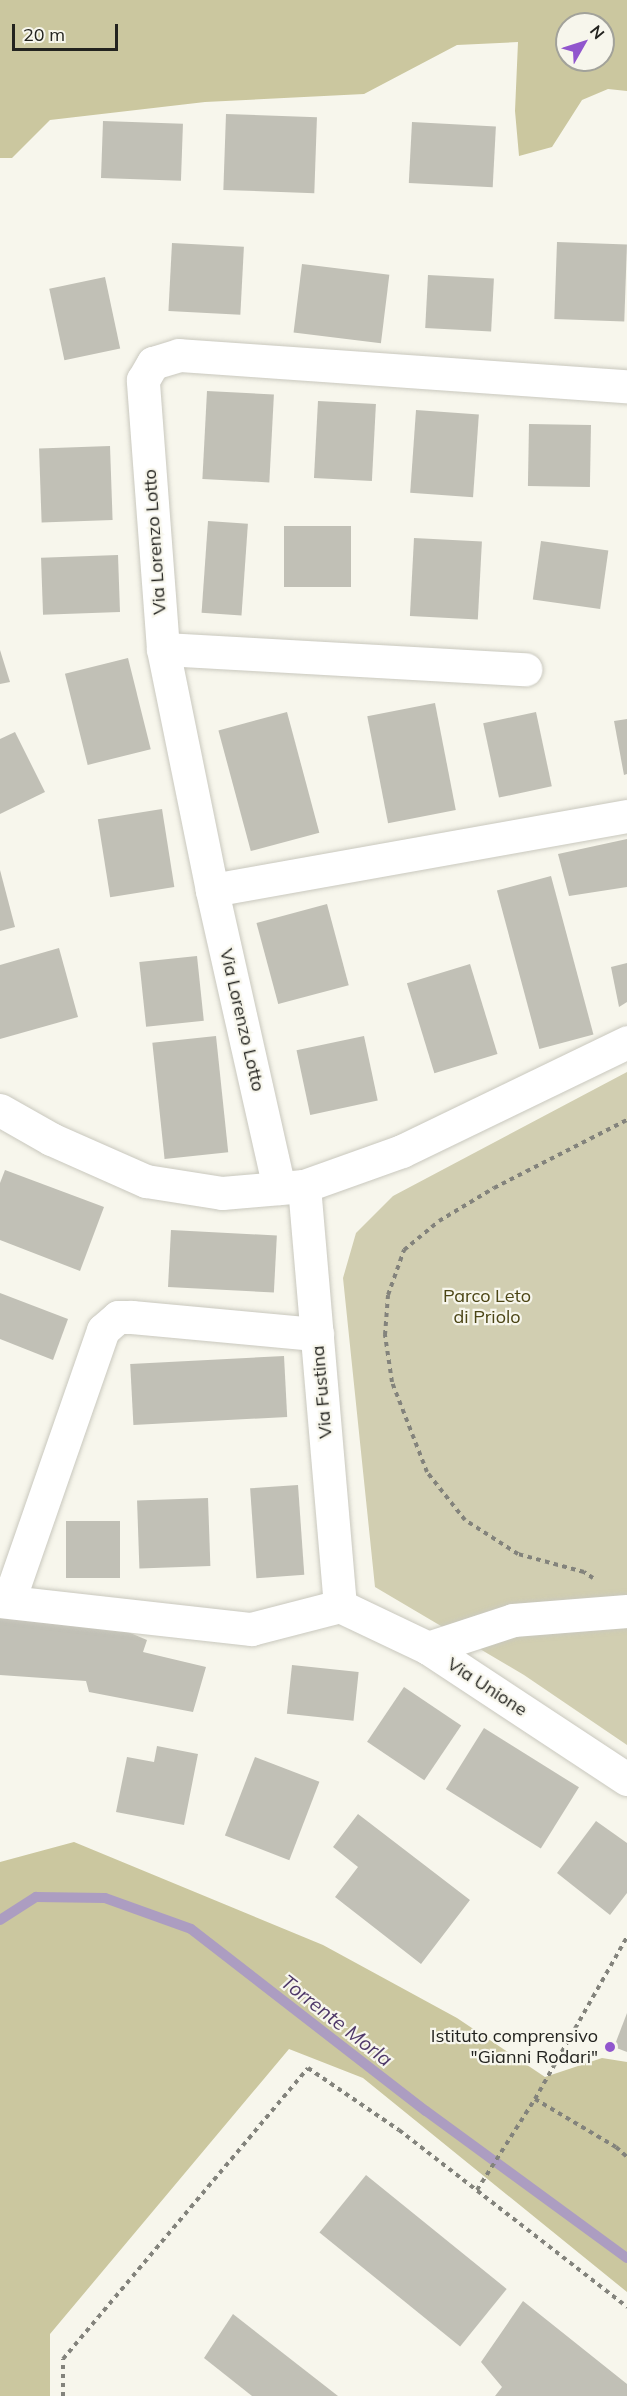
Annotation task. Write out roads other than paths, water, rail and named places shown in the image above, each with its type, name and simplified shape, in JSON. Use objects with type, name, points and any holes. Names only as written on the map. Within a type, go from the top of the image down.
[{"type":"street","name":"Via Lorenzo Lotto","points":[[292,1187],[212,890],[162,650],[143,380],[153,363],[179,355],[627,386]]},
{"type":"street","points":[[162,650],[525,669]]},
{"type":"street","points":[[212,890],[627,816]]},
{"type":"street","points":[[0,1110],[51,1138],[146,1181],[222,1193],[292,1187],[402,1151],[627,1042]]},
{"type":"street","name":"Via Fustina","points":[[292,1187],[317,1334],[340,1606]]},
{"type":"street","points":[[317,1334],[118,1317],[104,1330],[4,1600],[251,1629],[340,1606]]},
{"type":"street","name":"Via Unione","points":[[340,1606],[428,1648],[627,1779]]},
{"type":"street","points":[[428,1648],[513,1620],[627,1611]]},
{"type":"waterway","name":"Torrente Morla","points":[[0,1920],[36,1897],[105,1898],[191,1929],[426,2111],[627,2258]]},
{"type":"place","name":"Istituto comprensivo \"Gianni Rodari\"","points":[[610,2047]]},
{"type":"park label","name":"Parco Leto di Priolo","points":[[487,1307]]}]
